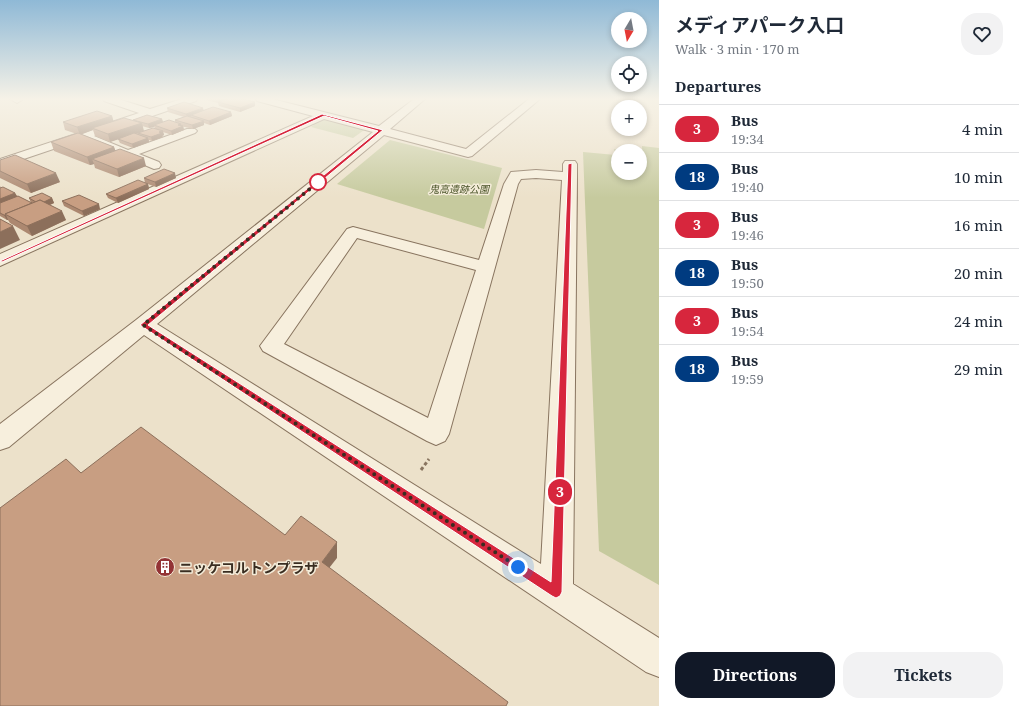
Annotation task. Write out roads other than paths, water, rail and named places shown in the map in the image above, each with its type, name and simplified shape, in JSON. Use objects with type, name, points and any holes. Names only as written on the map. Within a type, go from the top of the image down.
[{"type":"street","points":[[0,163],[95,132]]},
{"type":"street","points":[[128,154],[189,132]]},
{"type":"street","points":[[0,261],[286,132]]},
{"type":"street","points":[[0,439],[143,325],[379,132]]},
{"type":"street","points":[[389,132],[468,152],[493,132]]},
{"type":"street","points":[[83,136],[154,165]]},
{"type":"street","points":[[486,267],[353,232],[271,346],[436,434],[486,267],[516,175],[570,170],[556,592]]},
{"type":"street","points":[[143,325],[659,659]]},
{"type":"place","name":"ニッケコルトンプラザ","points":[[165,567]]},
{"type":"park label","name":"鬼高遺跡公園","points":[[459,189]]}]
